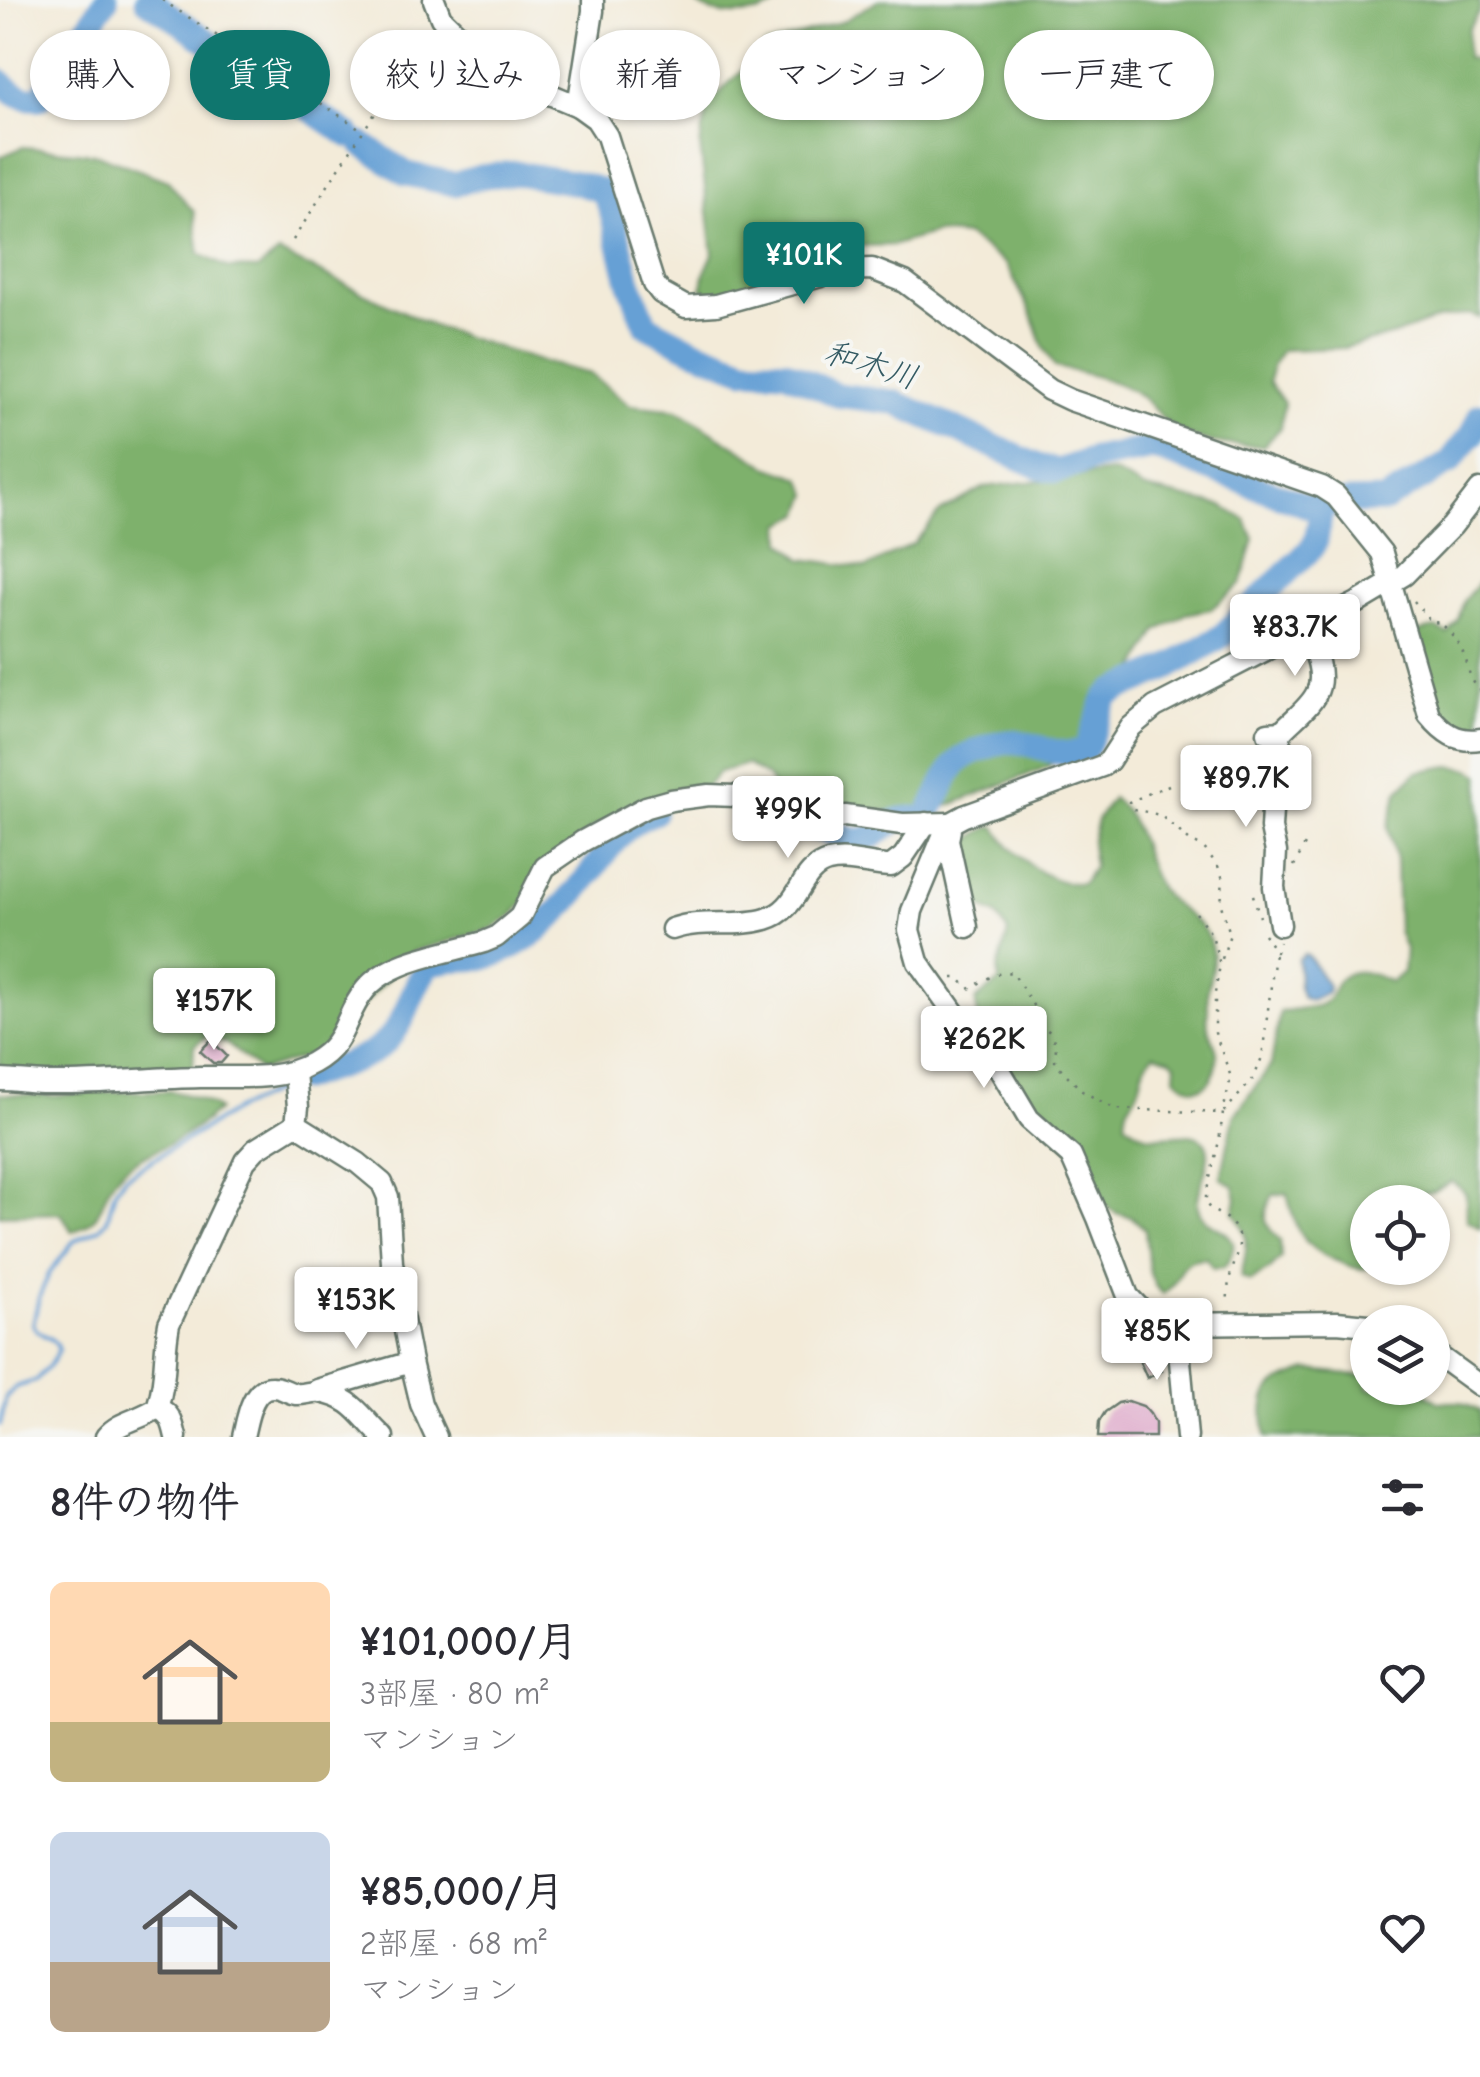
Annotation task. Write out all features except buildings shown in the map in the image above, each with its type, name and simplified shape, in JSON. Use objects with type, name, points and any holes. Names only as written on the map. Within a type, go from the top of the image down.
[{"type":"street","points":[[578,106],[593,0]]},
{"type":"street","points":[[438,9],[497,72],[578,106],[596,119],[607,136],[654,284],[674,302],[686,306],[716,305],[843,270],[872,269],[905,282],[1049,390],[1322,487],[1342,504],[1397,578],[1430,716],[1444,734],[1468,741],[1480,739]]},
{"type":"street","points":[[1350,1324],[1173,1324],[1146,1314],[1128,1296],[1071,1156],[1029,1119],[991,1054],[936,991],[918,962],[908,930],[912,911],[951,824],[1102,766],[1131,727],[1155,707],[1397,578],[1452,526],[1480,490]]},
{"type":"street","points":[[1280,925],[1271,828],[1274,732],[1316,694],[1320,682],[1315,650],[1305,629]]},
{"type":"street","points":[[0,1080],[46,1083],[204,1076],[296,1079],[336,1045],[361,993],[372,982],[404,964],[496,937],[520,917],[546,867],[583,840],[646,807],[671,800],[736,796],[754,798],[818,820],[845,816],[894,823],[951,824]]},
{"type":"street","points":[[672,929],[688,923],[765,920],[780,914],[817,867],[854,861],[891,866],[903,857],[926,823]]},
{"type":"street","points":[[951,824],[948,840],[967,926]]},
{"type":"street","points":[[296,1079],[296,1124]]},
{"type":"street","points":[[296,1124],[358,1162],[382,1183],[388,1196],[392,1263],[427,1434]]},
{"type":"street","points":[[106,1437],[121,1424],[139,1420],[157,1408],[165,1378],[168,1324],[245,1161],[256,1149],[296,1124]]},
{"type":"street","points":[[1173,1324],[1187,1437]]},
{"type":"street","points":[[243,1437],[247,1417],[264,1388],[278,1387],[296,1394],[314,1391],[412,1362]]},
{"type":"street","points":[[1450,1364],[1480,1386]]},
{"type":"street","points":[[314,1391],[350,1402],[382,1437]]},
{"type":"street","points":[[157,1408],[170,1417],[176,1437]]},
{"type":"path","points":[[162,0],[363,131]]},
{"type":"path","points":[[293,240],[438,9]]},
{"type":"path","points":[[1397,578],[1432,623],[1439,622],[1457,641],[1473,686],[1480,691]]},
{"type":"path","points":[[1170,785],[1129,804],[1132,809],[1160,816],[1202,847],[1218,866],[1223,878],[1221,905],[1230,934],[1215,993],[1215,1033],[1231,1077],[1206,1194],[1206,1204],[1212,1213],[1226,1217],[1238,1230],[1228,1283],[1227,1322]]},
{"type":"path","points":[[1196,913],[1212,935],[1220,965]]},
{"type":"path","points":[[1223,1113],[1254,1078],[1262,1057],[1276,952]]},
{"type":"path","points":[[936,991],[956,977],[969,989],[994,974],[1013,972],[1034,1007],[1038,1022],[1051,1033],[1056,1046],[1055,1062],[1082,1091],[1114,1109],[1223,1113]]},
{"type":"green space","points":[[692,0],[789,0],[761,12],[740,15],[714,12]]},
{"type":"green space","points":[[879,0],[1480,0],[1480,10],[1468,29],[1466,58],[1480,60],[1480,318],[1469,314],[1437,319],[1344,348],[1282,350],[1272,366],[1269,382],[1284,403],[1281,427],[1264,446],[1252,446],[1186,435],[1131,390],[1055,367],[1006,264],[967,236],[935,233],[894,245],[859,246],[825,265],[760,281],[715,298],[702,288],[713,254],[700,146],[705,120],[720,120],[720,93],[740,72],[740,120],[984,120],[984,30],[815,30],[843,21]]},
{"type":"green space","points":[[23,147],[97,154],[168,181],[194,212],[200,254],[228,268],[258,269],[279,253],[435,327],[590,374],[630,405],[677,410],[767,466],[801,478],[809,494],[801,514],[782,524],[783,542],[802,559],[866,568],[914,543],[940,512],[985,487],[1113,472],[1145,489],[1222,506],[1246,520],[1254,539],[1241,584],[1211,609],[1186,614],[1157,631],[1134,673],[1082,741],[1047,767],[948,806],[815,813],[793,805],[767,777],[747,764],[719,772],[703,791],[593,827],[513,915],[492,929],[414,951],[317,1053],[260,1071],[226,1043],[207,1036],[194,1046],[193,1069],[132,1074],[0,1074],[0,157]]},
{"type":"green space","points":[[1480,581],[1480,731],[1465,734],[1439,708],[1417,632],[1435,628],[1448,634],[1458,620],[1464,600]]},
{"type":"green space","points":[[1449,766],[1480,774],[1480,1228],[1467,1220],[1466,1194],[1452,1181],[1445,1185],[1350,1185],[1350,1266],[1307,1243],[1297,1227],[1287,1193],[1273,1195],[1266,1219],[1280,1240],[1281,1258],[1250,1281],[1241,1277],[1246,1244],[1244,1230],[1234,1213],[1234,1186],[1221,1178],[1234,1116],[1271,1065],[1280,1012],[1324,1003],[1339,980],[1351,973],[1365,972],[1391,982],[1403,972],[1405,949],[1398,931],[1396,860],[1388,827],[1398,791],[1417,772]]},
{"type":"green space","points":[[1112,798],[1130,818],[1163,893],[1202,927],[1213,956],[1208,1021],[1217,1052],[1213,1075],[1204,1086],[1191,1088],[1175,1076],[1176,1064],[1171,1059],[1154,1054],[1144,1068],[1126,1115],[1125,1122],[1143,1134],[1195,1136],[1206,1145],[1207,1161],[1198,1207],[1202,1216],[1230,1237],[1233,1244],[1224,1267],[1213,1268],[1206,1258],[1188,1262],[1163,1294],[1149,1271],[1145,1229],[1132,1217],[1104,1205],[1082,1159],[1037,1118],[981,1030],[975,1001],[999,982],[998,969],[1008,932],[996,915],[980,907],[969,882],[964,859],[970,840],[995,826],[1021,857],[1044,874],[1083,883],[1094,866],[1091,843],[1097,820]]},
{"type":"green space","points":[[171,1091],[202,1100],[218,1110],[185,1135],[125,1168],[112,1183],[93,1220],[72,1232],[61,1213],[0,1215],[0,1094]]},
{"type":"green space","points":[[1309,1370],[1350,1374],[1350,1405],[1460,1402],[1480,1411],[1480,1437],[1266,1437],[1265,1399],[1283,1380]]},
{"type":"water","points":[[1304,954],[1328,986],[1327,992],[1311,1000],[1303,998],[1299,987],[1298,959]]},
{"type":"waterway","name":"和木川","points":[[0,81],[18,95],[40,98],[106,0]]},
{"type":"waterway","name":"和木川","points":[[147,0],[350,136]]},
{"type":"waterway","name":"和木川","points":[[362,144],[407,174],[455,184],[516,173],[603,191],[646,325],[690,348],[745,369],[785,371],[837,395],[894,402],[1038,466],[1058,471],[1093,459],[1154,448],[1311,507],[1384,501],[1449,463],[1471,435],[1480,415]]},
{"type":"waterway","points":[[791,820],[854,840],[869,838],[899,820],[925,818],[952,769],[977,751],[1012,742],[1060,753],[1086,749],[1111,693],[1168,668],[1222,636],[1310,550],[1316,541],[1322,506]]},
{"type":"waterway","points":[[302,1079],[355,1061],[380,1047],[399,1025],[421,977],[431,965],[491,956],[537,931],[568,901],[625,831],[654,813]]},
{"type":"waterway","points":[[0,1425],[6,1397],[16,1387],[35,1381],[59,1350],[33,1324],[49,1274],[73,1242],[107,1220],[115,1190],[126,1176],[235,1110],[287,1086]]}]
